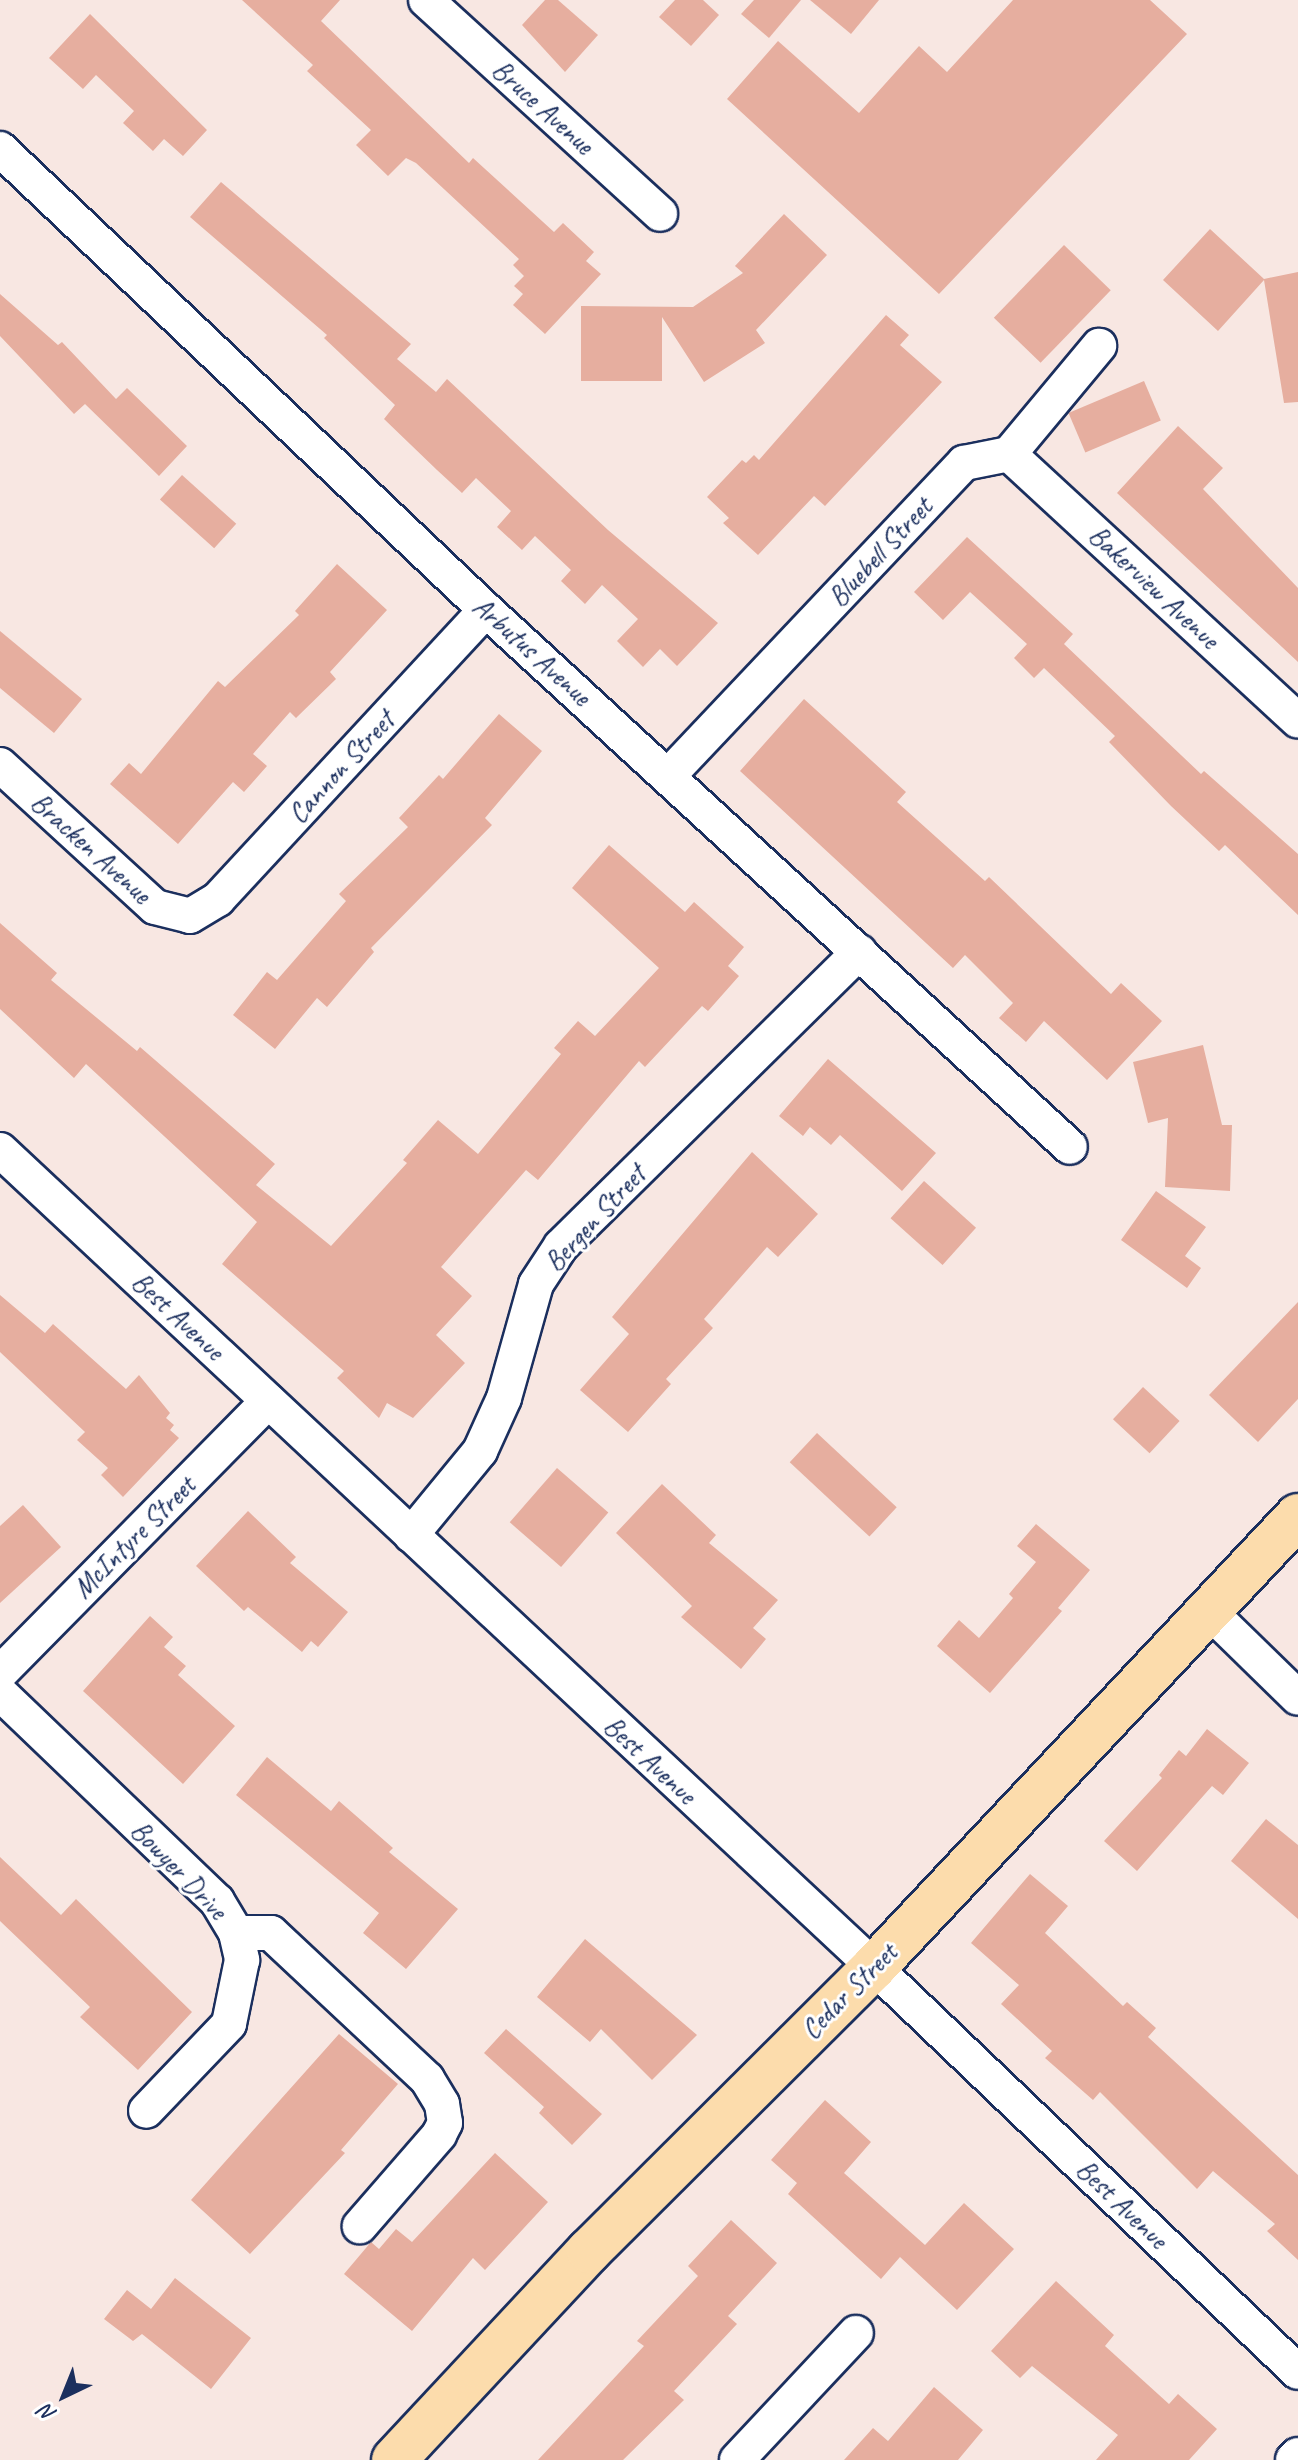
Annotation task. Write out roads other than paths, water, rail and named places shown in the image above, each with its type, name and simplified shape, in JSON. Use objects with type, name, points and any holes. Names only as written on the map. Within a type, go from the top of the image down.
[{"type":"main road","name":"Cedar Street","points":[[394,2460],[589,2251],[874,1967],[1298,1516]]},
{"type":"street","name":"Bruce Avenue","points":[[426,0],[660,214]]},
{"type":"street","name":"Arbutus Avenue","points":[[0,149],[486,610],[1070,1147]]},
{"type":"street","points":[[1009,454],[1099,346]]},
{"type":"street","name":"Bakerview Avenue","points":[[1009,454],[1298,721]]},
{"type":"street","name":"Bluebell Street","points":[[668,776],[964,463],[1009,454]]},
{"type":"street","name":"Cannon Street","points":[[190,916],[218,899],[486,610]]},
{"type":"street","name":"Bracken Avenue","points":[[0,765],[155,907],[190,916]]},
{"type":"street","name":"Bergen Street","points":[[411,1535],[480,1451],[504,1398],[536,1284],[561,1246],[859,952]]},
{"type":"street","name":"Best Avenue","points":[[0,1150],[874,1967],[1298,2372]]},
{"type":"street","name":"McIntyre Street","points":[[0,1673],[268,1401]]},
{"type":"street","points":[[1209,1611],[1298,1698]]},
{"type":"street","name":"Bowyer Drive","points":[[0,1693],[217,1901],[236,1933],[242,1960],[229,2024],[146,2111]]},
{"type":"street","points":[[236,1933],[271,1933],[427,2079],[442,2104],[445,2123],[439,2135],[360,2226]]},
{"type":"street","points":[[737,2460],[856,2333]]},
{"type":"street","points":[[1293,2460],[1298,2455]]}]
